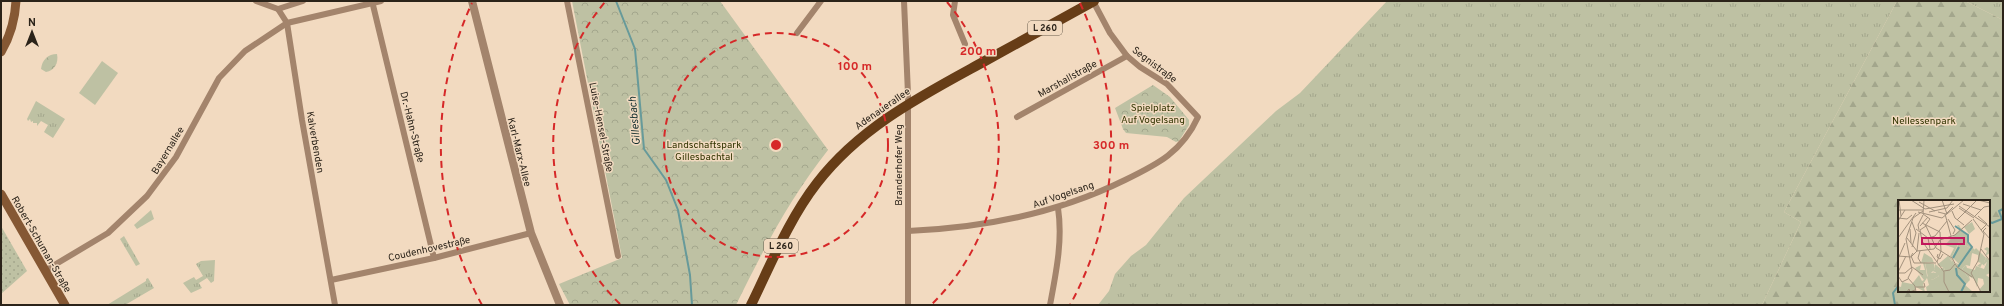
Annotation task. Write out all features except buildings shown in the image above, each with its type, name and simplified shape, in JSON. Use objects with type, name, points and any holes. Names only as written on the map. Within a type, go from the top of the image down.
[{"type":"main road","points":[[1,52],[8,40],[15,21],[16,1]]},
{"type":"main road","name":"Adenauerallee","points":[[751,305],[791,224],[816,184],[840,156],[862,136],[908,104],[1093,1]]},
{"type":"main road","name":"Robert-Schuman-Straße","points":[[1,194],[65,305]]},
{"type":"street","points":[[256,1],[278,9],[303,1]]},
{"type":"street","name":"Bayernallee","points":[[46,270],[108,233],[147,196],[176,157],[210,94],[227,69],[253,45],[287,23],[381,1]]},
{"type":"street","name":"Karl-Marx-Allee","points":[[472,1],[532,233],[560,305]]},
{"type":"street","name":"Luise-Hensel-Straße","points":[[567,1],[618,256]]},
{"type":"street","points":[[797,33],[821,1]]},
{"type":"street","name":"Branderhofer Weg","points":[[904,1],[908,104],[908,305]]},
{"type":"street","points":[[955,1],[954,15],[965,44]]},
{"type":"street","name":"Segnistraße","points":[[1093,1],[1110,33],[1127,56],[1140,68],[1167,84],[1198,117]]},
{"type":"street","name":"Dr.-Hahn-Straße","points":[[372,2],[434,258]]},
{"type":"street","name":"Kalverbenden","points":[[278,9],[287,23],[302,120],[335,305]]},
{"type":"street","name":"Marshallstraße","points":[[1017,117],[1127,56]]},
{"type":"street","name":"Auf Vogelsang","points":[[908,231],[978,226],[1058,208],[1110,187],[1167,157],[1186,139],[1198,117]]},
{"type":"street","points":[[1050,305],[1060,242],[1061,226],[1058,208]]},
{"type":"street","name":"Coudenhovestraße","points":[[331,280],[434,258],[532,233]]},
{"type":"green space","name":"Landschaftspark Gillesbachtal","points":[[572,1],[720,1],[828,150],[814,168],[789,206],[756,264],[736,305],[570,305],[559,284],[622,258]]},
{"type":"green space","points":[[1387,1],[1897,1],[1784,212],[1801,222],[1762,305],[1098,305],[1109,291],[1115,274],[1131,256],[1146,245],[1184,198],[1276,111],[1300,93]]},
{"type":"green space","name":"Nellessenpark","points":[[1897,1],[1965,1],[2003,20],[2003,305],[1762,305],[1801,222],[1784,212]]},
{"type":"green space","points":[[1965,1],[2003,1],[2003,20]]},
{"type":"green space","points":[[57,54],[57,63],[54,68],[46,72],[41,69],[46,58]]},
{"type":"green space","points":[[102,61],[118,73],[95,105],[79,93]]},
{"type":"green space","name":"Spielplatz Auf Vogelsang","points":[[1153,85],[1170,97],[1189,120],[1189,125],[1179,141],[1176,142],[1167,137],[1126,133],[1123,129],[1115,108]]},
{"type":"green space","points":[[36,101],[65,119],[53,138],[44,132],[48,125],[41,121],[37,126],[37,123],[33,123],[33,121],[31,122],[30,119],[28,121],[27,119]]},
{"type":"green space","points":[[151,210],[154,219],[137,229],[134,225]]},
{"type":"green space","points":[[1,226],[27,271],[1,294]]},
{"type":"green space","points":[[124,236],[140,264],[136,266],[120,239]]},
{"type":"green space","points":[[215,260],[214,281],[211,283],[207,278],[199,283],[202,288],[191,293],[183,283],[194,277],[196,280],[203,276],[196,264],[201,261]]},
{"type":"green space","points":[[148,278],[154,288],[125,305],[107,305],[146,281]]},
{"type":"waterway","name":"Gillesbach","points":[[616,1],[635,49],[644,149],[666,180],[678,210],[690,275],[692,305]]},
{"type":"waterway","points":[[1990,222],[1992,223],[2002,219],[1999,211],[2003,209]]},
{"type":"waterway","points":[[1895,305],[1893,293],[1898,286]]}]
